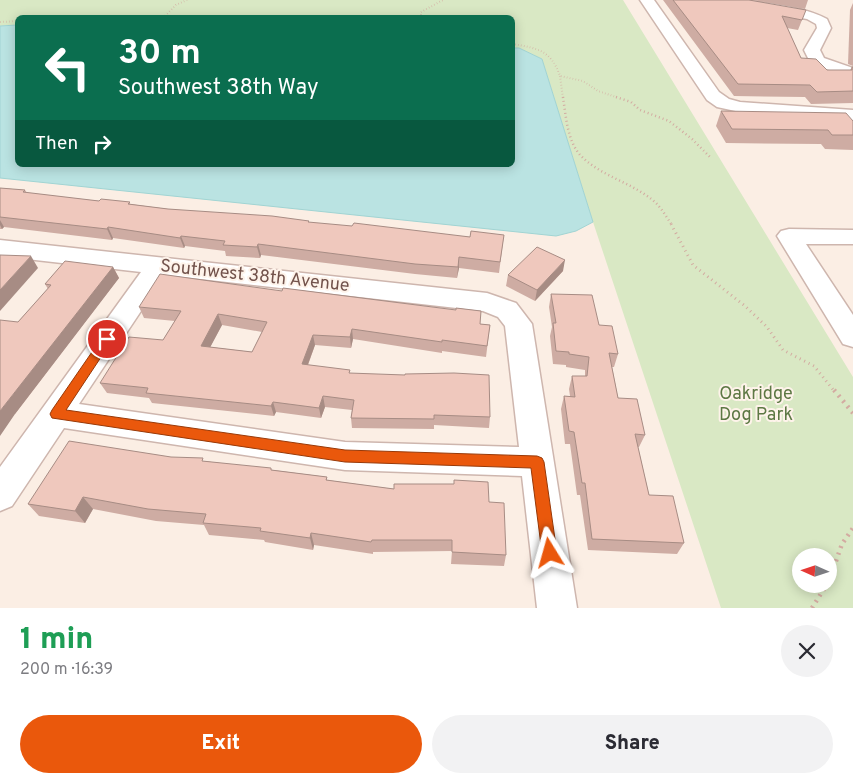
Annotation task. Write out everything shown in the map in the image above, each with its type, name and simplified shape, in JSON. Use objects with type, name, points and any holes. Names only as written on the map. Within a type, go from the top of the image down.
[{"type":"street","points":[[647,0],[713,96],[723,103],[740,107],[853,115]]},
{"type":"street","points":[[722,0],[811,16],[822,22],[824,28],[812,50],[817,61],[853,72]]},
{"type":"street","points":[[853,237],[789,236],[853,337]]},
{"type":"street","name":"Southwest 38th Avenue","points":[[0,248],[158,264],[487,302],[508,310],[518,324],[537,462]]},
{"type":"street","points":[[0,495],[158,264]]},
{"type":"street","points":[[56,414],[345,456],[537,462],[557,608]]},
{"type":"path","points":[[166,15],[176,5],[187,0]]},
{"type":"path","points":[[421,15],[421,12],[427,7],[443,0]]},
{"type":"path","points":[[0,22],[15,22]]},
{"type":"path","points":[[515,45],[540,50],[550,56],[557,64],[568,127],[571,138],[580,155],[607,175],[640,191],[657,204],[675,230],[693,265],[745,306],[767,327],[783,350],[814,366],[853,413]]},
{"type":"path","points":[[560,76],[583,82],[598,91],[632,102],[640,110],[669,121],[710,156]]},
{"type":"path","points":[[838,555],[842,544],[853,528]]},
{"type":"path","points":[[812,608],[822,593]]},
{"type":"green space","name":"Oakridge Dog Park","points":[[0,0],[623,0],[853,377],[853,608],[721,608],[593,222],[542,59],[519,48],[515,48],[515,15],[15,15],[15,25],[0,26]]},
{"type":"water","points":[[15,25],[15,167],[515,167],[515,48],[519,48],[542,59],[593,222],[576,231],[556,236],[0,178],[0,26]]},
{"type":"building","points":[[673,0],[749,0],[806,10],[802,20],[782,16],[801,58],[816,59],[827,70],[852,70],[853,67],[853,91],[817,92],[810,85],[738,84]]},
{"type":"building","points":[[721,111],[846,113],[853,121],[853,135],[832,135],[828,130],[732,129]]},
{"type":"building","points":[[0,188],[99,201],[101,199],[130,202],[128,204],[168,209],[272,216],[352,226],[354,223],[470,237],[471,231],[504,235],[500,262],[459,257],[458,267],[415,264],[258,244],[257,247],[223,245],[225,241],[181,236],[180,238],[108,227],[107,229],[0,217]]},
{"type":"building","points":[[537,247],[565,260],[537,290],[508,275]]},
{"type":"building","points":[[0,255],[31,256],[0,290]]},
{"type":"building","points":[[65,261],[113,267],[0,411],[0,320],[18,322],[51,285],[45,284]]},
{"type":"building","points":[[160,274],[282,291],[283,288],[456,310],[456,308],[481,311],[480,324],[490,325],[487,346],[442,340],[442,342],[352,329],[350,337],[313,335],[302,364],[350,370],[349,373],[489,375],[490,417],[434,415],[434,419],[351,418],[354,400],[323,396],[319,408],[273,402],[271,406],[146,393],[148,388],[100,383],[129,337],[163,340],[181,311],[139,307]],"holes":[[[218,314],[267,322],[252,352],[201,346]]]},
{"type":"building","points":[[551,294],[592,295],[599,325],[612,326],[618,354],[609,353],[618,398],[637,399],[645,435],[635,434],[649,495],[673,496],[684,543],[592,539],[585,483],[582,483],[574,432],[569,431],[564,396],[575,397],[572,376],[587,376],[589,357],[556,351],[553,323],[556,323]]},
{"type":"building","points":[[69,441],[171,457],[203,458],[202,461],[271,468],[271,470],[327,477],[326,480],[394,489],[394,484],[454,484],[454,480],[488,482],[489,502],[504,503],[506,555],[452,552],[452,540],[372,540],[371,542],[311,533],[310,538],[260,531],[261,528],[203,523],[206,514],[148,509],[83,497],[75,511],[28,504]]},
{"type":"route","points":[[107,339],[56,414],[345,456],[537,462],[550,553]]}]
